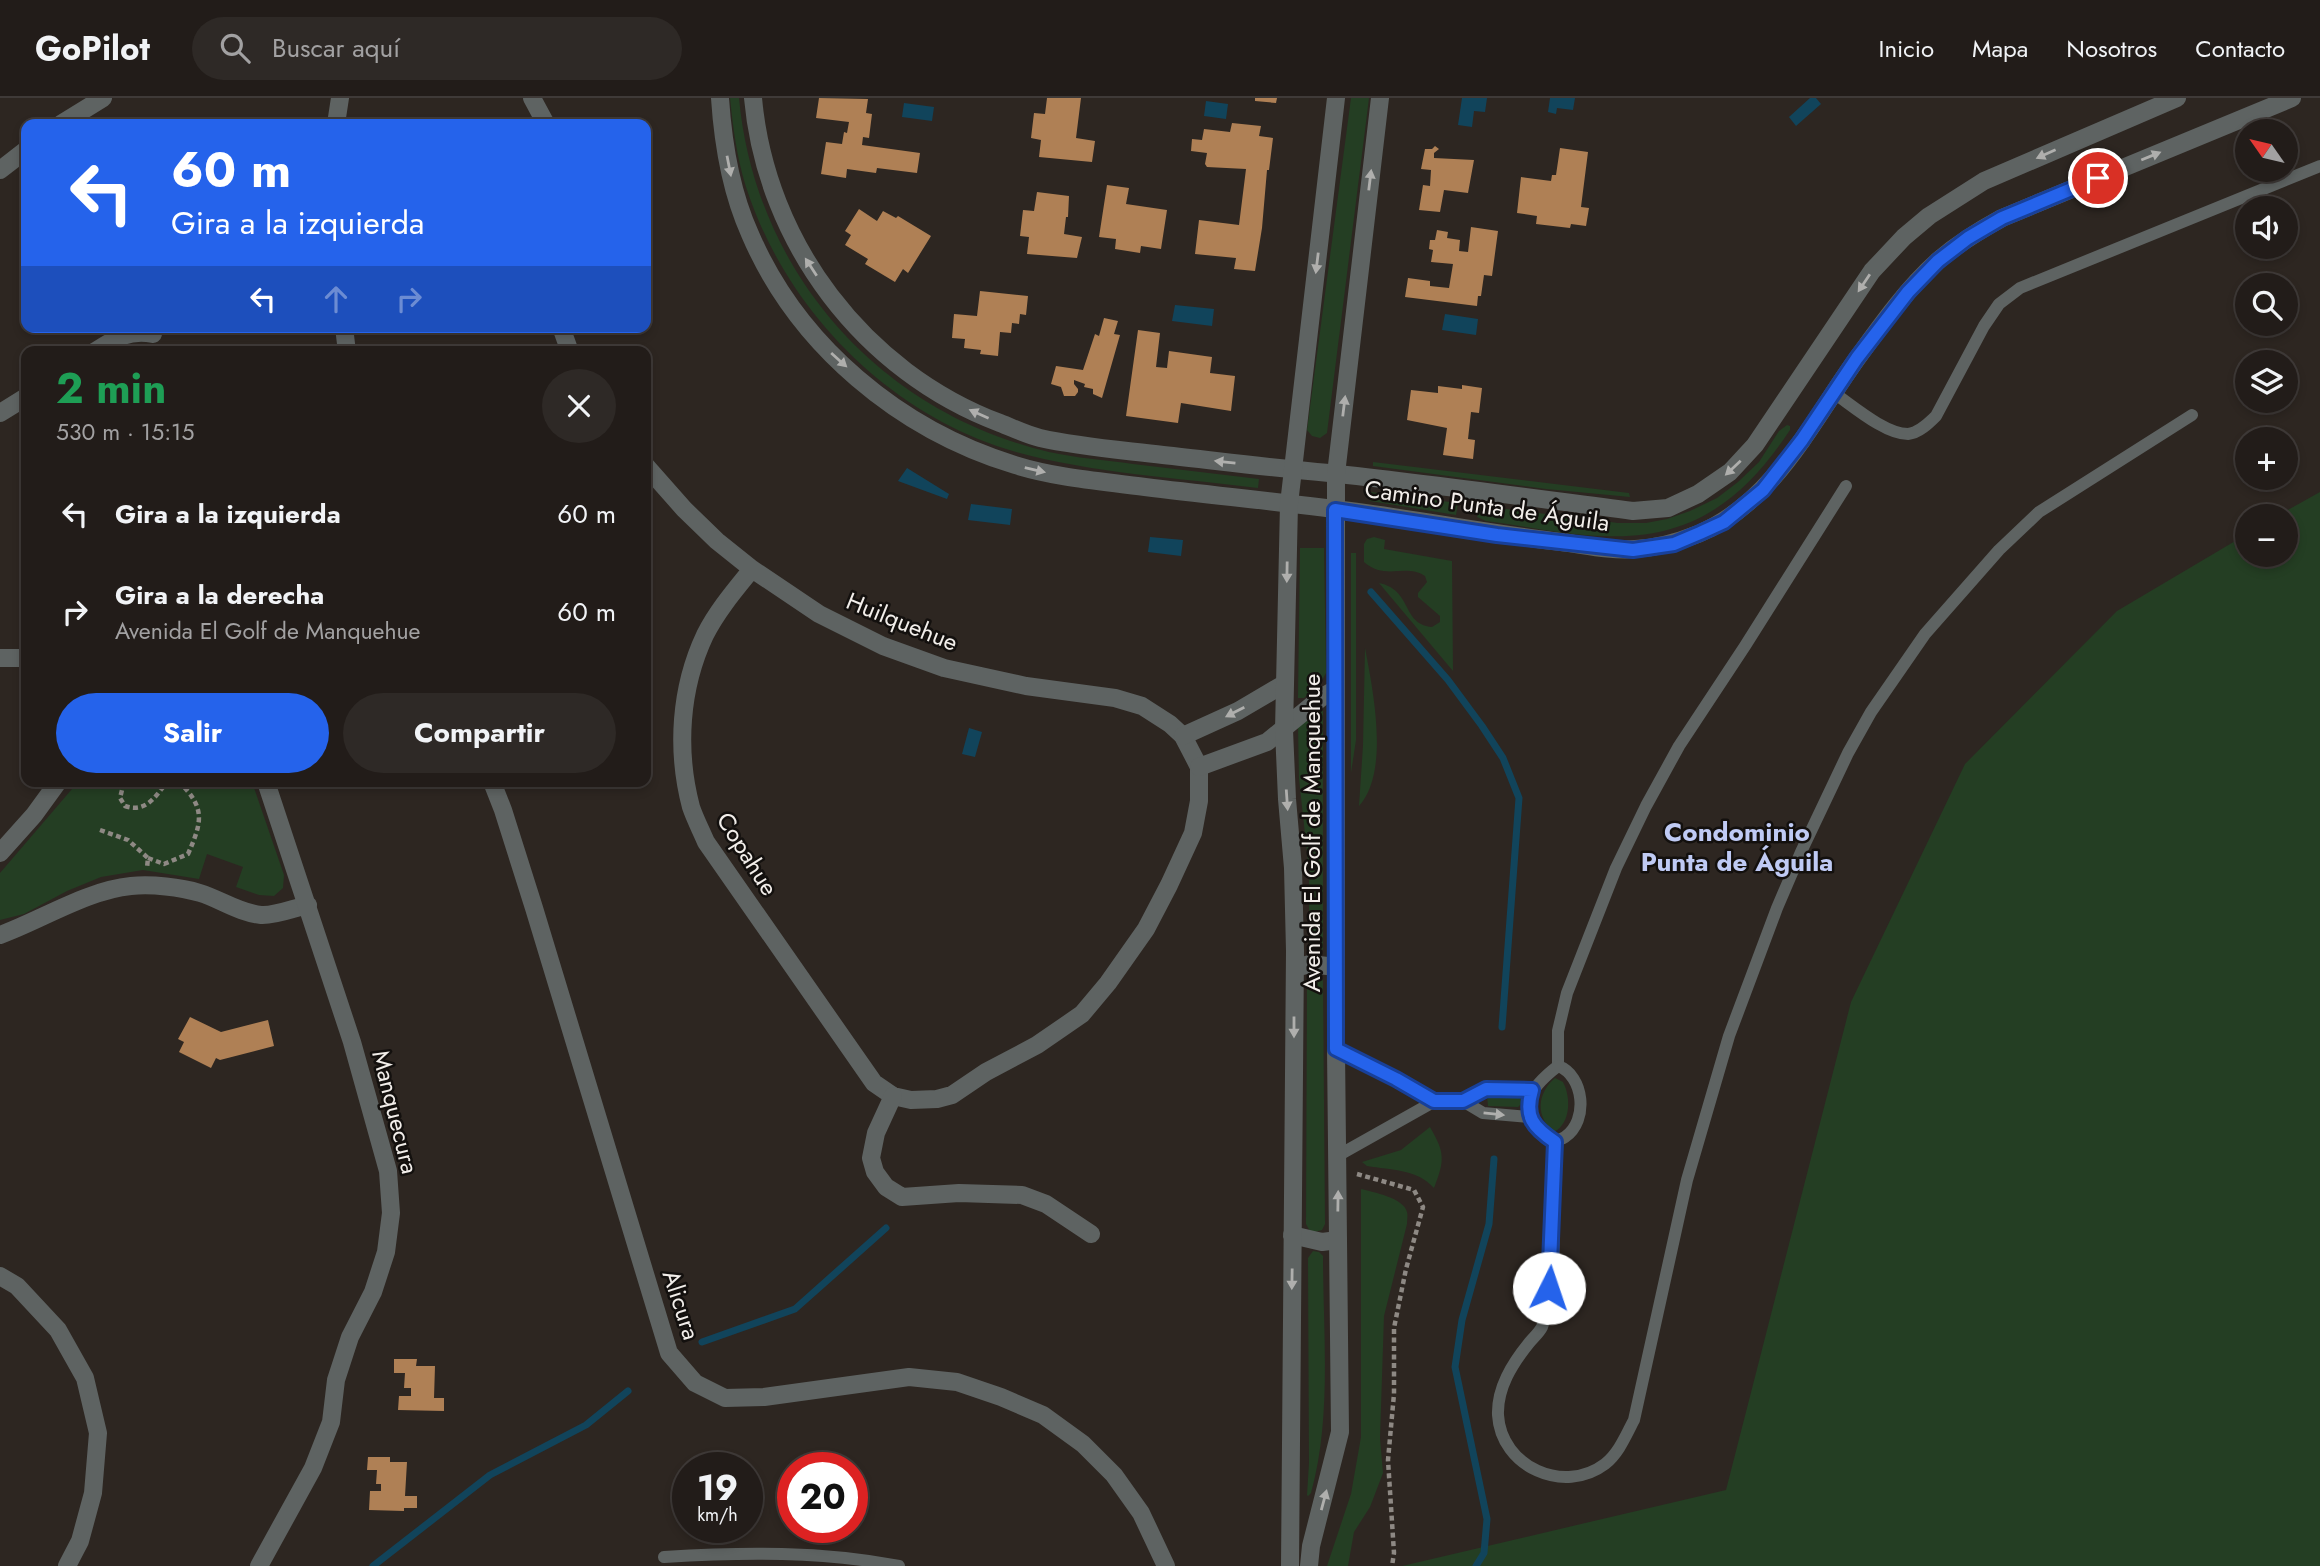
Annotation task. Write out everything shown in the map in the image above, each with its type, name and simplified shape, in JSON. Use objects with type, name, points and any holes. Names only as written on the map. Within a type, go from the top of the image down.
[{"type":"street","points":[[69,119],[103,98]]},
{"type":"street","points":[[337,119],[340,98]]},
{"type":"street","points":[[532,98],[543,119]]},
{"type":"street","name":"Camino Punta de Águila","points":[[720,98],[729,170],[749,234],[781,291],[817,341],[870,389],[916,422],[962,446],[1016,466],[1070,478],[1335,510],[1497,535],[1633,550],[1674,544],[1724,522],[1763,490],[1802,440],[1857,358],[1908,292],[1938,261],[1968,238],[2002,218],[2292,98]]},
{"type":"street","name":"Camino Punta de Águila","points":[[753,98],[756,131],[769,183],[796,244],[834,303],[882,354],[925,386],[976,414],[1038,438],[1091,447],[1633,511],[1668,508],[1698,495],[1730,472],[1755,445],[1872,271],[1903,237],[1928,216],[1984,181],[2177,98]]},
{"type":"street","name":"Avenida El Golf de Manquehue","points":[[1290,1566],[1295,968],[1293,868],[1284,730],[1289,504],[1336,98]]},
{"type":"street","name":"Avenida El Golf de Manquehue","points":[[1309,1566],[1311,1546],[1340,1432],[1336,1049],[1336,474],[1380,98]]},
{"type":"street","points":[[0,170],[21,154]]},
{"type":"street","points":[[104,346],[130,333]]},
{"type":"street","points":[[144,333],[153,334]]},
{"type":"street","points":[[0,413],[21,400]]},
{"type":"street","name":"Huilquehue","points":[[651,472],[684,509],[752,569],[819,614],[913,658],[984,678],[1128,701],[1156,713],[1183,737],[1199,767]]},
{"type":"street","name":"Copahue","points":[[752,569],[726,601],[706,634],[690,676],[681,721],[685,772],[692,808],[706,842],[857,1061],[874,1083],[893,1096]]},
{"type":"street","points":[[0,658],[21,658]]},
{"type":"street","points":[[1183,737],[1238,711],[1284,684]]},
{"type":"street","points":[[1091,1234],[1046,1204],[1022,1195],[959,1193],[902,1197],[886,1186],[875,1172],[871,1158],[876,1133],[893,1096],[911,1100],[937,1099],[952,1095],[986,1072],[1037,1045],[1082,1014],[1108,983],[1146,929],[1170,885],[1193,833],[1199,801],[1199,767],[1267,742],[1322,696],[1336,688]]},
{"type":"street","points":[[0,853],[54,787]]},
{"type":"street","name":"Manquecura","points":[[259,1566],[313,1468],[331,1422],[336,1381],[350,1337],[373,1292],[386,1252],[391,1213],[388,1171],[352,1042],[268,787]]},
{"type":"street","name":"Alicura","points":[[494,787],[534,908],[669,1353],[695,1383],[725,1398],[764,1397],[909,1377],[957,1382],[1043,1415],[1083,1444],[1114,1475],[1141,1513],[1166,1566]]},
{"type":"street","points":[[0,935],[98,894],[130,886],[199,893],[238,909],[262,915],[308,905]]},
{"type":"street","points":[[1295,968],[1310,964],[1336,967]]},
{"type":"street","points":[[1292,1235],[1322,1242],[1338,1240]]},
{"type":"street","points":[[0,1276],[17,1286],[58,1330],[85,1378],[98,1433],[93,1493],[80,1541],[67,1566]]},
{"type":"lane","points":[[1834,393],[1889,430],[1910,434],[1936,416],[1984,326],[1999,304],[2020,288],[2320,166]]},
{"type":"lane","points":[[1555,1142],[1551,1269],[1547,1307],[1542,1327],[1513,1364],[1502,1390],[1498,1417],[1507,1444],[1526,1465],[1538,1472],[1565,1478],[1586,1474],[1605,1464],[1616,1454],[1634,1420],[1687,1180],[1729,1036],[1754,965],[1801,852],[1871,712],[1925,634],[1961,591],[2039,512],[2192,415]]},
{"type":"lane","points":[[1558,1066],[1558,1031],[1567,993],[1601,905],[1646,806],[1679,746],[1846,486]]},
{"type":"lane","points":[[1336,1049],[1434,1101],[1463,1101],[1486,1089],[1532,1090]]},
{"type":"lane","points":[[1555,1142],[1566,1137],[1579,1115],[1577,1081],[1567,1069],[1558,1066]]},
{"type":"lane","points":[[1555,1142],[1541,1132],[1529,1116],[1528,1103],[1532,1090],[1558,1066]]},
{"type":"lane","points":[[1339,1156],[1434,1101]]},
{"type":"lane","points":[[1463,1101],[1483,1113],[1529,1116]]},
{"type":"lane","points":[[664,1557],[775,1553],[831,1556],[899,1566]]},
{"type":"path","points":[[123,787],[120,798],[125,806],[133,809],[149,804],[163,787]]},
{"type":"path","points":[[100,830],[128,840],[148,858],[164,864],[188,854],[197,832],[200,811],[184,787]]},
{"type":"path","points":[[146,886],[148,858]]},
{"type":"path","points":[[1357,1174],[1414,1190],[1423,1207],[1394,1328],[1394,1394],[1388,1460],[1394,1553],[1392,1566]]},
{"type":"green space","points":[[730,98],[739,98],[750,162],[770,221],[799,276],[836,325],[880,368],[931,404],[988,432],[1049,452],[1259,479],[1258,488],[1105,470],[1016,452],[970,435],[926,413],[886,385],[849,352],[816,316],[787,276],[764,233],[746,187]]},
{"type":"green space","points":[[1351,98],[1369,98],[1327,433],[1320,438],[1312,436],[1307,430]]},
{"type":"green space","points":[[1787,425],[1790,430],[1772,455],[1754,477],[1734,495],[1689,523],[1663,531],[1635,535],[1589,535],[1486,521],[1477,517],[1479,507],[1483,506],[1618,523],[1646,523],[1667,519],[1717,498],[1738,482],[1759,462],[1779,431]]},
{"type":"green space","points":[[1373,462],[1629,493],[1630,497],[1546,489],[1373,466]]},
{"type":"green space","points":[[1370,492],[1458,503],[1456,515],[1370,501]]},
{"type":"green space","points":[[2320,492],[2320,1566],[1402,1566],[1726,1490],[1851,1002],[1965,764],[2117,611],[2235,541],[2235,567],[2298,567],[2298,504]]},
{"type":"green space","points":[[1374,537],[1385,540],[1384,549],[1452,561],[1453,671],[1379,583],[1397,592],[1415,620],[1432,627],[1440,622],[1440,616],[1418,597],[1427,582],[1425,576],[1418,572],[1380,570],[1364,562],[1364,544],[1367,539]]},
{"type":"green space","points":[[1300,548],[1324,548],[1326,673],[1321,682],[1304,698],[1298,698]]},
{"type":"green space","points":[[1351,553],[1356,553],[1356,740],[1351,773]]},
{"type":"green space","points":[[1365,648],[1375,707],[1377,752],[1368,791],[1359,806],[1363,745]]},
{"type":"green space","points":[[1320,709],[1323,711],[1323,949],[1313,954],[1309,950],[1309,871],[1299,779],[1298,725]]},
{"type":"green space","points":[[74,787],[254,787],[284,875],[283,888],[274,896],[259,895],[236,887],[243,867],[207,854],[199,879],[143,870],[101,877],[67,891],[24,914],[0,920],[0,873]]},
{"type":"green space","points":[[1315,975],[1321,976],[1323,981],[1325,1224],[1322,1230],[1311,1233],[1306,1224],[1307,983]]},
{"type":"green space","points":[[1555,1078],[1563,1082],[1568,1109],[1564,1122],[1554,1132],[1544,1119],[1541,1105],[1545,1091]]},
{"type":"green space","points":[[1487,1096],[1517,1097],[1521,1099],[1521,1104],[1518,1107],[1488,1106]]},
{"type":"green space","points":[[1430,1127],[1442,1157],[1434,1188],[1412,1174],[1367,1166],[1362,1162],[1401,1150]]},
{"type":"green space","points":[[1361,1189],[1387,1196],[1400,1203],[1407,1212],[1407,1224],[1384,1316],[1380,1438],[1383,1473],[1370,1507],[1354,1532],[1348,1566],[1327,1566],[1351,1494],[1361,1437]]},
{"type":"green space","points":[[1313,1251],[1323,1256],[1325,1375],[1318,1464],[1308,1496],[1308,1258]]},
{"type":"water","points":[[1462,98],[1487,98],[1485,112],[1474,111],[1472,127],[1458,125]]},
{"type":"water","points":[[1550,98],[1575,98],[1573,110],[1557,108],[1556,114],[1548,112]]},
{"type":"water","points":[[1810,98],[1816,98],[1821,104],[1796,126],[1789,117]]},
{"type":"water","points":[[1206,101],[1228,104],[1226,119],[1204,116]]},
{"type":"water","points":[[904,103],[934,107],[932,121],[902,117]]},
{"type":"water","points":[[1175,305],[1214,309],[1212,326],[1172,321]]},
{"type":"water","points":[[1445,314],[1478,319],[1476,335],[1442,330]]},
{"type":"water","points":[[907,468],[949,494],[947,499],[898,481]]},
{"type":"water","points":[[971,504],[1012,509],[1010,525],[968,520]]},
{"type":"water","points":[[1150,537],[1183,540],[1181,556],[1148,552]]},
{"type":"water","points":[[969,728],[982,732],[975,757],[962,754]]},
{"type":"building","points":[[819,98],[868,99],[866,113],[872,114],[869,138],[863,137],[862,145],[920,153],[917,173],[877,168],[876,173],[847,169],[846,178],[821,174],[826,142],[842,144],[849,122],[816,118]]},
{"type":"building","points":[[1047,98],[1081,98],[1076,138],[1095,141],[1092,162],[1039,157],[1041,140],[1031,138],[1034,113],[1045,114]]},
{"type":"building","points":[[1255,98],[1277,98],[1276,103],[1255,101]]},
{"type":"building","points":[[1232,123],[1261,126],[1259,136],[1273,138],[1255,271],[1234,269],[1236,258],[1195,254],[1199,220],[1239,225],[1246,169],[1207,167],[1207,153],[1191,151],[1192,139],[1202,140],[1204,129],[1230,132]]},
{"type":"building","points":[[1435,146],[1439,149],[1434,153],[1434,158],[1474,160],[1468,193],[1444,190],[1440,212],[1419,210],[1423,185],[1430,186],[1431,170],[1421,169],[1425,149]]},
{"type":"building","points":[[1560,148],[1588,152],[1581,207],[1589,208],[1586,226],[1571,224],[1570,228],[1536,224],[1537,216],[1517,213],[1521,177],[1551,181],[1552,175],[1556,175]]},
{"type":"building","points":[[1107,185],[1129,188],[1126,204],[1167,210],[1161,249],[1141,246],[1140,253],[1115,249],[1116,239],[1099,237]]},
{"type":"building","points":[[1037,192],[1069,196],[1064,234],[1082,237],[1077,258],[1027,254],[1029,237],[1020,236],[1023,210],[1034,211]]},
{"type":"building","points":[[859,209],[877,221],[883,211],[896,218],[898,216],[931,236],[908,273],[903,269],[895,282],[865,264],[868,259],[845,245],[851,235],[845,231]]},
{"type":"building","points":[[1471,227],[1498,231],[1492,276],[1484,275],[1477,306],[1405,297],[1408,278],[1430,281],[1430,286],[1449,288],[1453,264],[1431,262],[1433,250],[1429,249],[1430,240],[1435,240],[1437,230],[1448,232],[1447,238],[1460,240],[1459,251],[1468,252]]},
{"type":"building","points":[[980,291],[1028,296],[1026,315],[1020,314],[1019,324],[1012,323],[1011,333],[1000,332],[998,356],[980,354],[981,350],[964,348],[965,339],[952,338],[954,314],[977,316]]},
{"type":"building","points":[[1104,318],[1118,321],[1114,334],[1120,335],[1102,398],[1093,394],[1093,389],[1074,380],[1078,392],[1075,396],[1064,396],[1061,387],[1051,384],[1056,366],[1083,370],[1095,334],[1099,336]]},
{"type":"building","points":[[1138,330],[1160,333],[1156,367],[1167,368],[1169,351],[1212,357],[1210,373],[1235,376],[1231,411],[1181,403],[1178,423],[1126,416]]},
{"type":"building","points":[[1462,385],[1482,388],[1479,413],[1471,412],[1468,439],[1475,440],[1473,459],[1443,455],[1447,428],[1407,420],[1411,390],[1438,393],[1438,386],[1462,389]]},
{"type":"building","points":[[190,1017],[221,1032],[268,1020],[274,1046],[220,1060],[216,1058],[211,1068],[179,1052],[184,1042],[178,1039]]},
{"type":"building","points":[[394,1359],[417,1359],[416,1366],[435,1366],[434,1398],[444,1398],[444,1411],[398,1410],[399,1396],[411,1396],[411,1388],[404,1388],[405,1373],[394,1373]]},
{"type":"building","points":[[368,1457],[390,1457],[390,1462],[407,1462],[405,1496],[417,1496],[417,1508],[404,1508],[404,1511],[369,1510],[370,1491],[381,1491],[381,1484],[376,1484],[377,1470],[367,1470]]},
{"type":"waterway","points":[[1371,592],[1448,680],[1482,726],[1503,758],[1519,798],[1502,1027]]},
{"type":"waterway","points":[[1476,1566],[1484,1553],[1487,1519],[1455,1367],[1462,1320],[1489,1224],[1494,1159]]},
{"type":"waterway","points":[[702,1342],[795,1309],[886,1228]]},
{"type":"waterway","points":[[373,1566],[490,1475],[586,1425],[628,1391]]},
{"type":"district","name":"Condominio Punta de Águila","points":[[1737,847]]},
{"type":"route","points":[[1549,1288],[1555,1142],[1541,1132],[1529,1116],[1528,1103],[1532,1090],[1486,1089],[1463,1101],[1434,1101],[1336,1049],[1335,510],[1497,535],[1633,550],[1674,544],[1700,533],[1724,522],[1763,490],[1802,440],[1857,358],[1908,292],[1938,261],[1968,238],[2002,218],[2098,178]]}]
